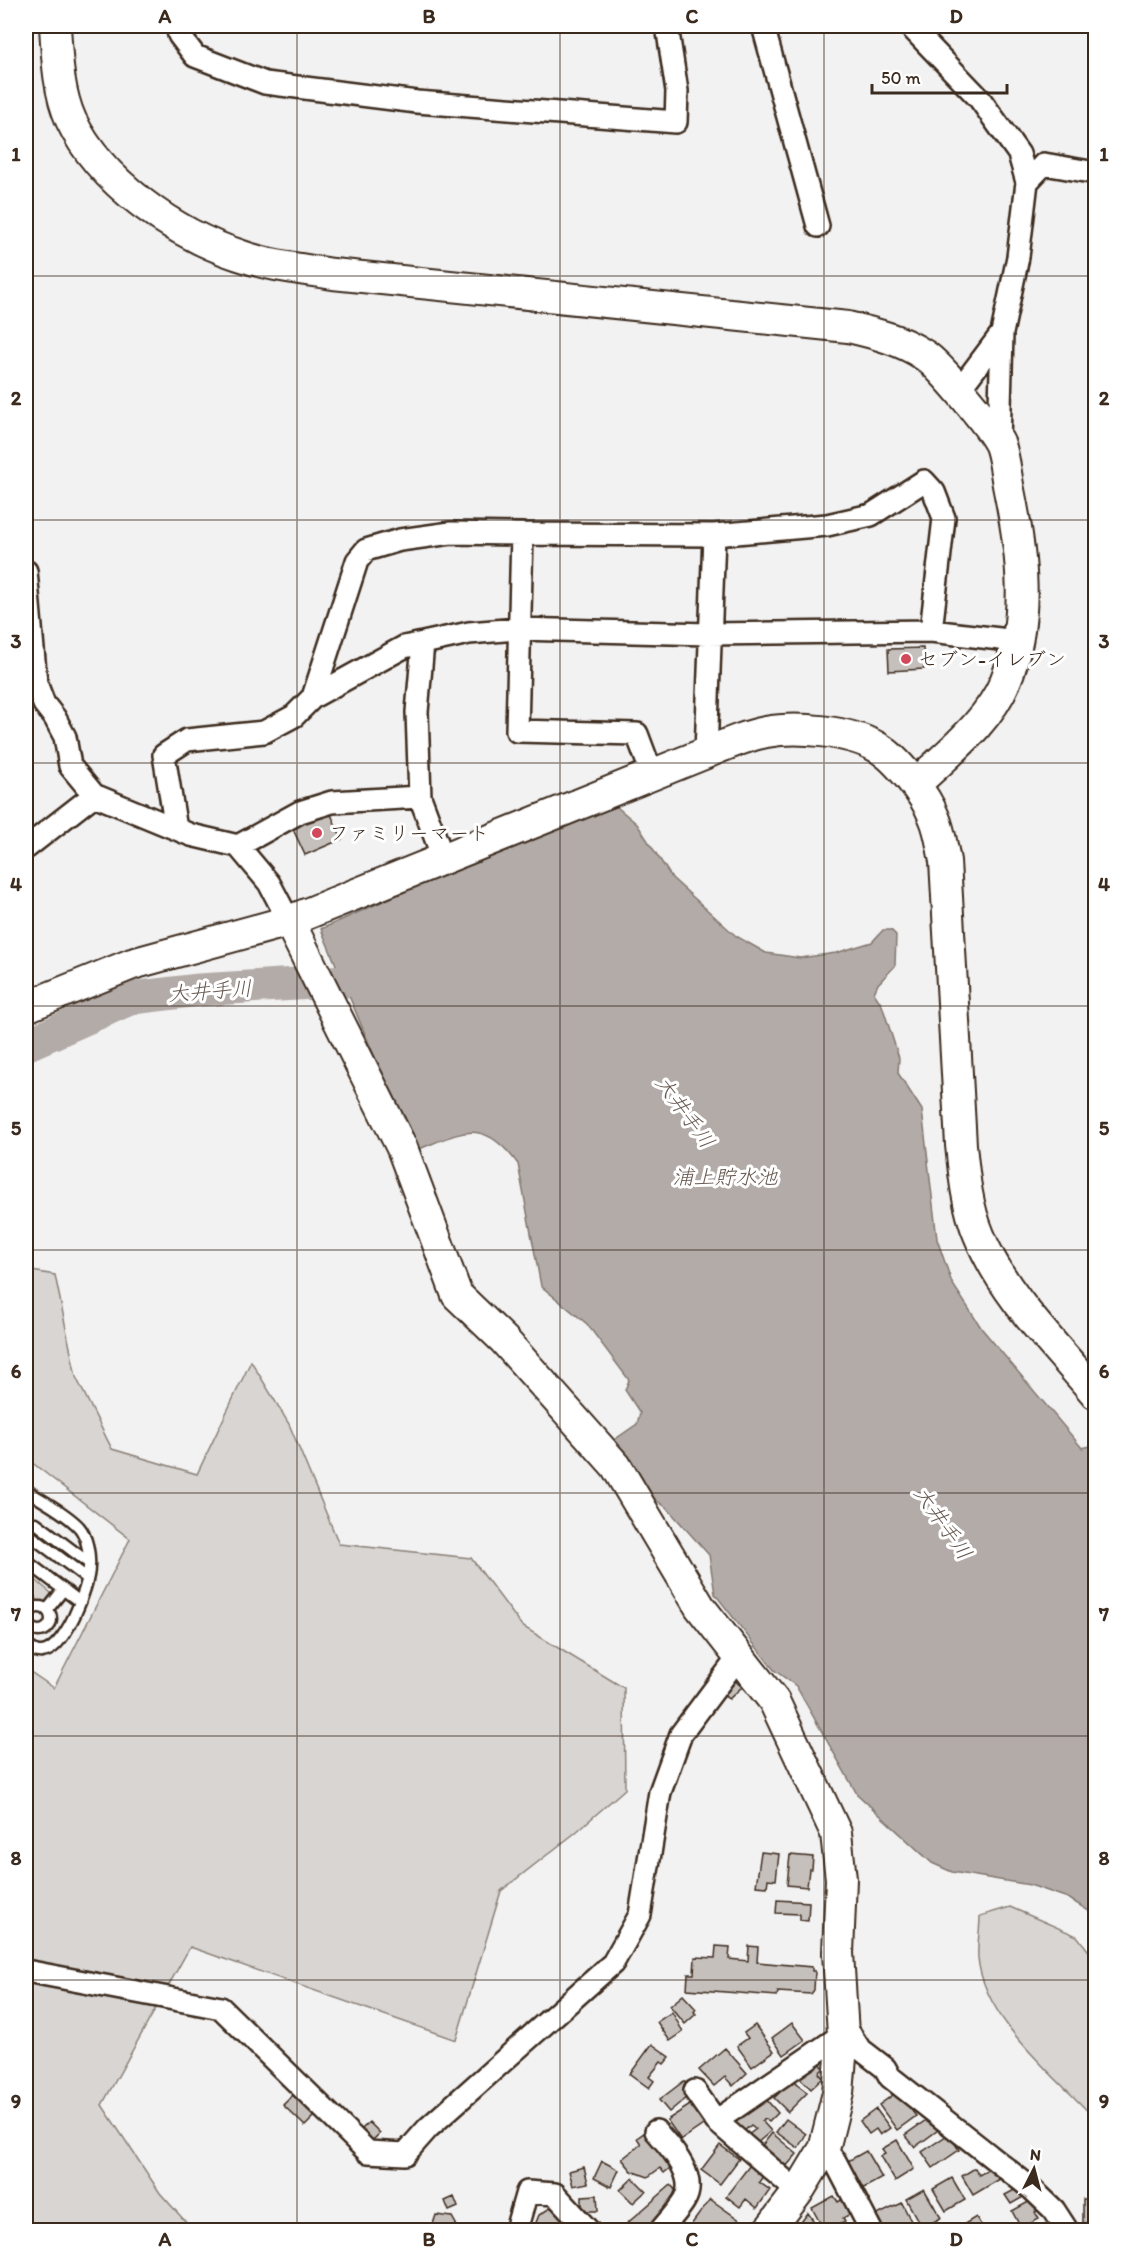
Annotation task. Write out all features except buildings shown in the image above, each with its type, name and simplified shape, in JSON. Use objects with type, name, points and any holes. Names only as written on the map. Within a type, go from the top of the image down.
[{"type":"street","points":[[55,26],[62,92],[70,118],[82,142],[104,170],[154,211],[196,236],[237,255],[271,264],[333,274],[848,327],[893,339],[925,355],[959,390],[999,444]]},
{"type":"street","points":[[177,26],[179,34],[195,56],[265,83],[417,102],[676,122],[677,91],[667,26]]},
{"type":"street","points":[[763,26],[818,226]]},
{"type":"street","points":[[909,26],[979,98],[1019,154],[1026,182],[1018,257],[1002,333],[999,444],[1016,522],[1023,583],[1017,641],[1005,683],[979,723],[916,784]]},
{"type":"street","points":[[1026,182],[1044,164],[1095,173]]},
{"type":"street","points":[[959,390],[1002,333]]},
{"type":"street","points":[[313,697],[357,561],[366,550],[400,540],[451,533],[714,535],[827,525],[872,514],[924,481],[934,492],[944,518],[931,631]]},
{"type":"street","points":[[522,534],[517,731],[637,734],[652,774]]},
{"type":"street","points":[[706,753],[708,633],[714,535]]},
{"type":"street","points":[[26,571],[36,683],[44,704],[56,718],[65,738],[70,766],[94,795],[191,836],[238,846],[269,883],[402,1148],[457,1295],[504,1340],[616,1466],[700,1607],[774,1701],[836,1833],[841,1879],[838,1953],[842,2028],[838,2093],[824,2149],[798,2192],[769,2230]]},
{"type":"street","points":[[176,829],[164,755],[187,740],[264,732],[294,716],[313,697],[404,647],[469,633],[518,628],[708,633],[931,631],[1017,641]]},
{"type":"street","points":[[423,643],[417,712],[420,797],[443,858]]},
{"type":"street","points":[[26,1007],[92,977],[290,921],[652,774],[765,732],[795,728],[824,730],[878,747],[916,784],[935,818],[945,861],[961,1145],[966,1186],[978,1234],[992,1263],[1011,1291],[1095,1394]]},
{"type":"street","points":[[26,849],[94,795]]},
{"type":"street","points":[[238,846],[300,812],[332,802],[420,797]]},
{"type":"street","points":[[26,1971],[221,2008],[368,2152],[405,2154],[428,2128],[613,1963],[640,1914],[660,1792],[681,1734],[740,1655]]},
{"type":"street","points":[[716,2121],[842,2028]]},
{"type":"street","points":[[842,2028],[859,2048],[885,2068],[890,2077],[1032,2189],[1054,2210],[1067,2230]]},
{"type":"street","points":[[695,2091],[716,2121],[798,2192]]},
{"type":"street","points":[[656,2131],[676,2156],[685,2173],[687,2187],[686,2199],[661,2230]]},
{"type":"street","points":[[824,2149],[835,2161],[871,2230]]},
{"type":"street","points":[[516,2230],[527,2192],[555,2194],[580,2227]]},
{"type":"lane","points":[[26,1490],[79,1527],[87,1544],[89,1563],[80,1602],[71,1623],[58,1641],[52,1648],[43,1652],[34,1651],[26,1645]]},
{"type":"lane","points":[[29,1529],[49,1506]]},
{"type":"lane","points":[[29,1529],[89,1563]]},
{"type":"lane","points":[[29,1529],[87,1578]]},
{"type":"lane","points":[[26,1562],[80,1602]]},
{"type":"lane","points":[[47,1610],[63,1590]]},
{"type":"lane","points":[[26,1595],[31,1604],[28,1624],[33,1630],[42,1631],[49,1627]]},
{"type":"lane","points":[[28,1614],[40,1607],[47,1610],[51,1617],[49,1627],[58,1641]]},
{"type":"shaded area","points":[[26,1270],[55,1275],[76,1377],[112,1449],[197,1474],[251,1361],[289,1424],[339,1544],[471,1558],[522,1626],[624,1688],[625,1789],[575,1833],[501,1891],[456,2040],[190,1947],[102,2105],[160,2193],[193,2230],[26,2230],[26,1669],[54,1688],[130,1539],[26,1458]]},
{"type":"shaded area","points":[[26,1572],[51,1593],[51,1598],[46,1605],[34,1605],[26,1590]]},
{"type":"shaded area","points":[[1010,1907],[1077,1936],[1095,1959],[1095,2119],[1024,2046],[993,2004],[983,1981],[978,1958],[980,1916]]},
{"type":"water","name":"浦上貯水池","points":[[617,807],[637,824],[672,878],[736,936],[766,953],[800,958],[836,953],[872,942],[883,930],[891,930],[896,935],[895,966],[878,984],[874,993],[882,1005],[899,1058],[898,1073],[922,1110],[937,1239],[952,1283],[982,1329],[1082,1448],[1095,1445],[1095,1915],[1068,1898],[1030,1885],[952,1872],[932,1863],[857,1794],[796,1686],[774,1670],[715,1594],[709,1555],[667,1508],[643,1491],[614,1440],[637,1424],[640,1413],[625,1390],[629,1380],[587,1324],[541,1286],[518,1164],[493,1139],[470,1132],[458,1134],[414,1151],[321,929],[558,823]]},
{"type":"waterway","name":"大井手川","points":[[26,1045],[132,998],[199,990],[346,981],[386,967]]},
{"type":"place","name":"セブン-イレブン","points":[[906,659]]},
{"type":"place","name":"ファミリーマート","points":[[317,833]]}]
